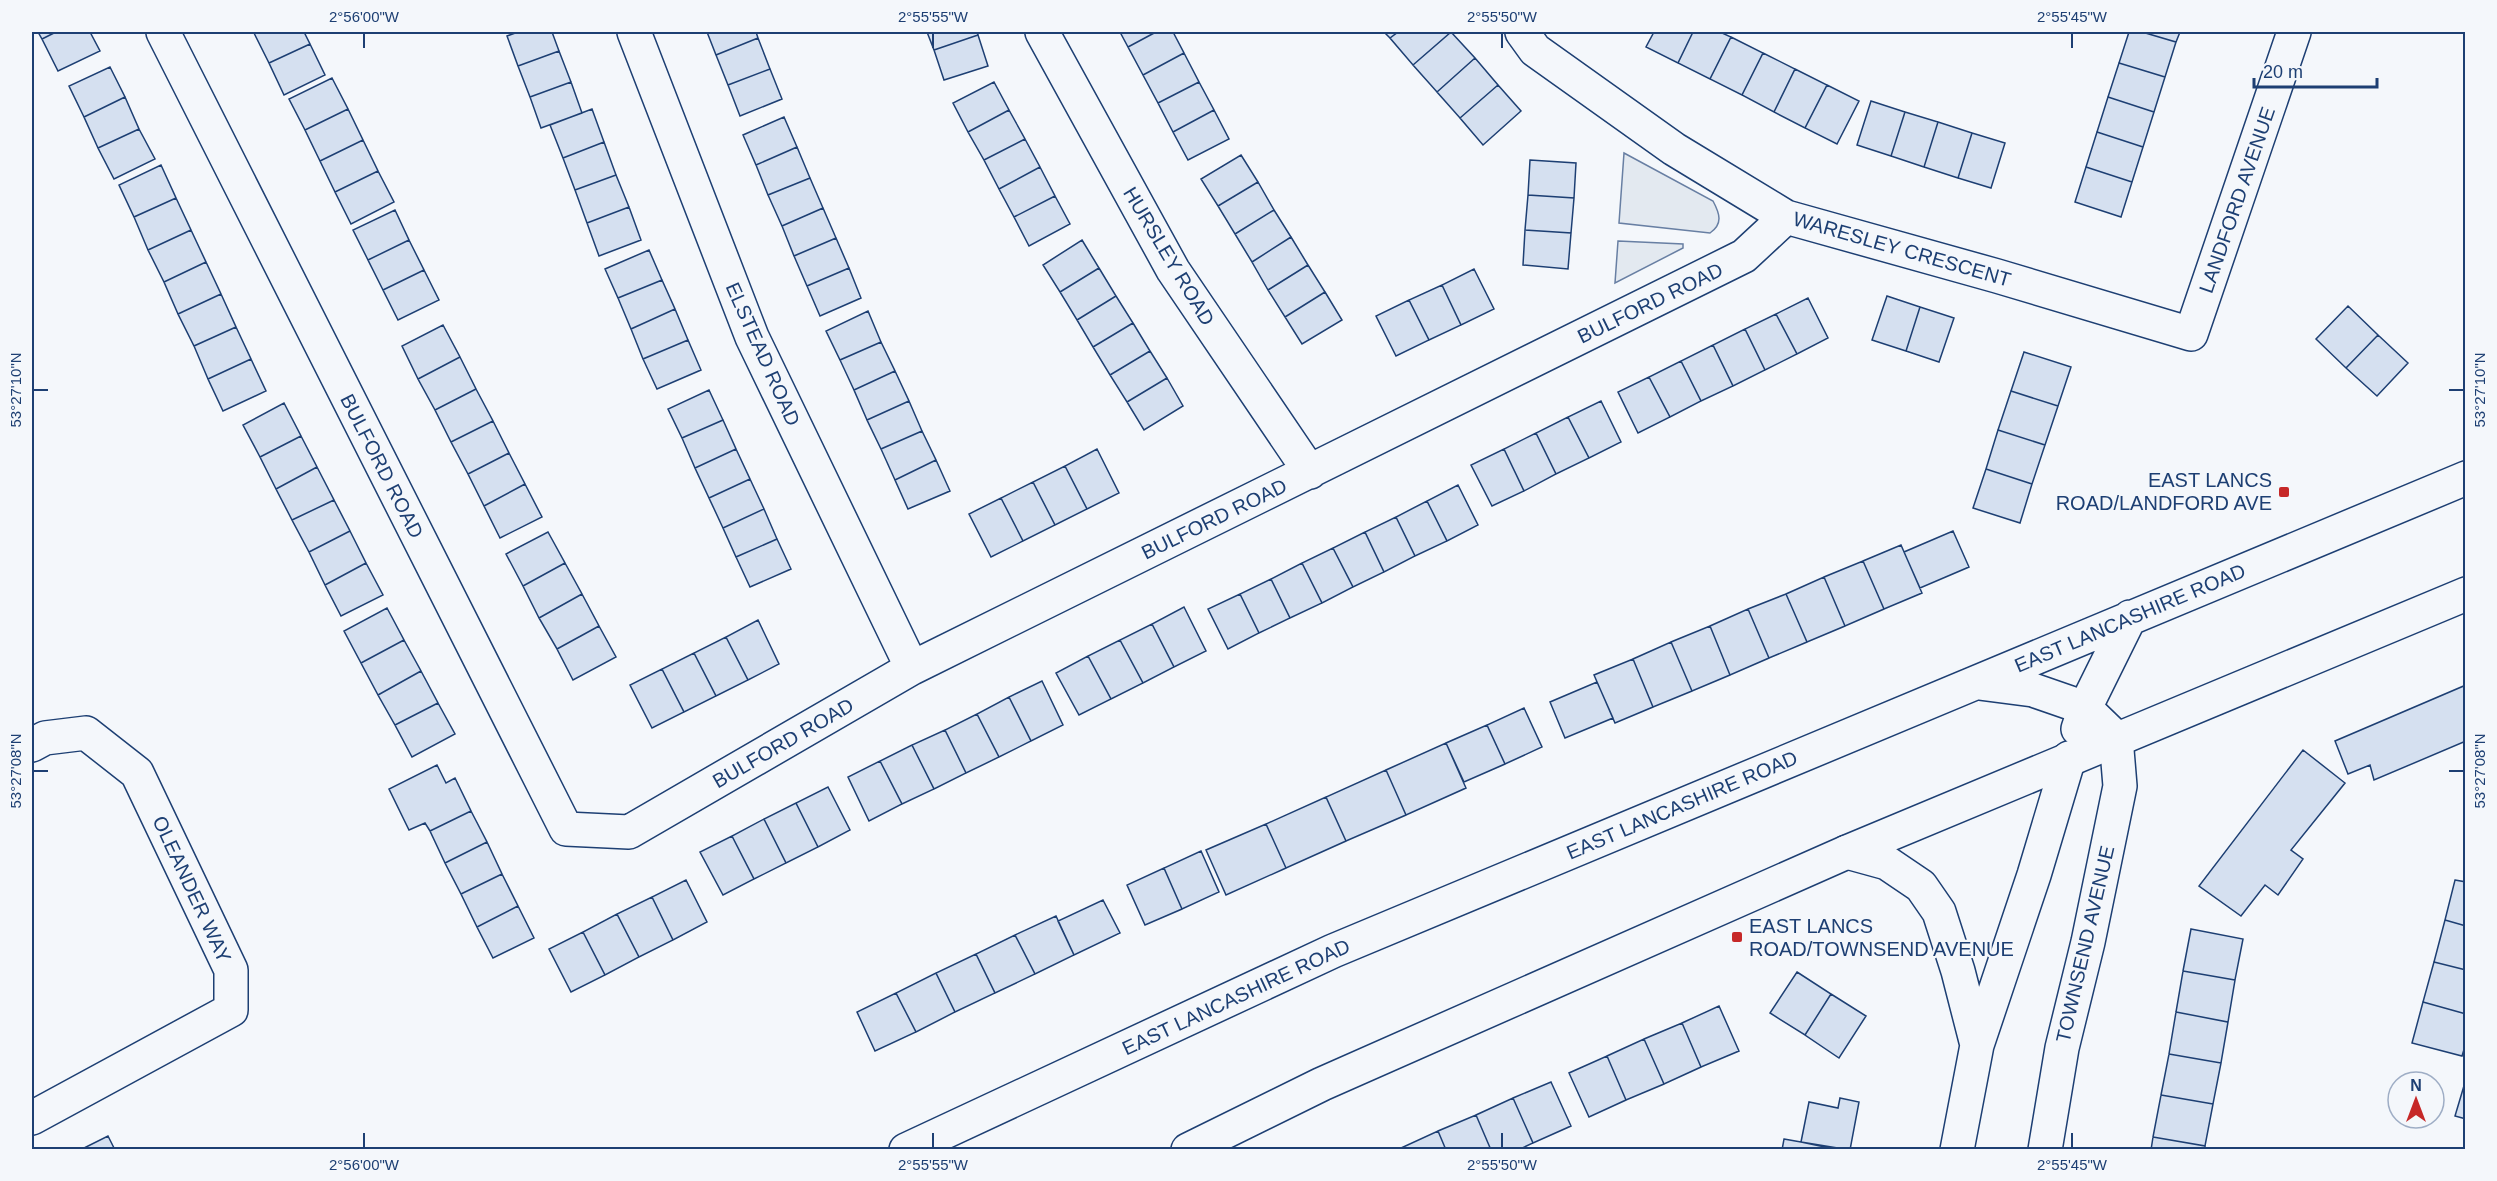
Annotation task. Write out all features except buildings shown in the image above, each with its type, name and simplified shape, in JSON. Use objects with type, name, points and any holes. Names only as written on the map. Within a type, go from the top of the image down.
[{"type":"main road","name":"BULFORD ROAD","points":[[163,32],[566,829],[629,832],[912,668],[1744,256],[1786,217]]},
{"type":"main road","name":"ELSTEAD ROAD","points":[[634,32],[752,337],[912,668]]},
{"type":"main road","name":"HURSLEY ROAD","points":[[1042,32],[1173,270],[1310,472]]},
{"type":"main road","name":"WARESLEY CRESCENT","points":[[1522,32],[1535,50],[1674,149],[1786,217],[2009,279],[2191,334]]},
{"type":"main road","name":"LANDFORD AVENUE","points":[[2191,334],[2294,32]]},
{"type":"main road","name":"EAST LANCASHIRE ROAD","points":[[906,1149],[1333,951],[2466,478]]},
{"type":"main road","points":[[1188,1149],[1322,1084],[1847,852],[2466,594]]},
{"type":"main road","points":[[1957,1149],[1977,1045],[2034,875],[2085,708],[2130,617]]},
{"type":"main road","points":[[1977,683],[2033,690],[2085,708],[2116,738]]},
{"type":"main road","name":"OLEANDER WAY","points":[[32,745],[45,738],[86,733],[137,773],[231,970],[231,1010],[32,1118]]},
{"type":"main road","name":"TOWNSEND AVENUE","points":[[2045,1149],[2062,1048],[2088,942],[2120,786],[2116,738]]},
{"type":"main road","points":[[1847,852],[1887,863],[1921,886],[1939,912],[1958,971],[1977,1045]]},
{"type":"shaded area","points":[[1624,153],[1713,201],[1719,218],[1714,230],[1710,233],[1619,223]]},
{"type":"shaded area","points":[[1618,241],[1683,244],[1683,248],[1615,283]]},
{"type":"place","name":"EAST LANCS ROAD/LANDFORD AVE","points":[[2284,492]]},
{"type":"place","name":"EAST LANCS ROAD/TOWNSEND AVENUE","points":[[1737,937]]}]
